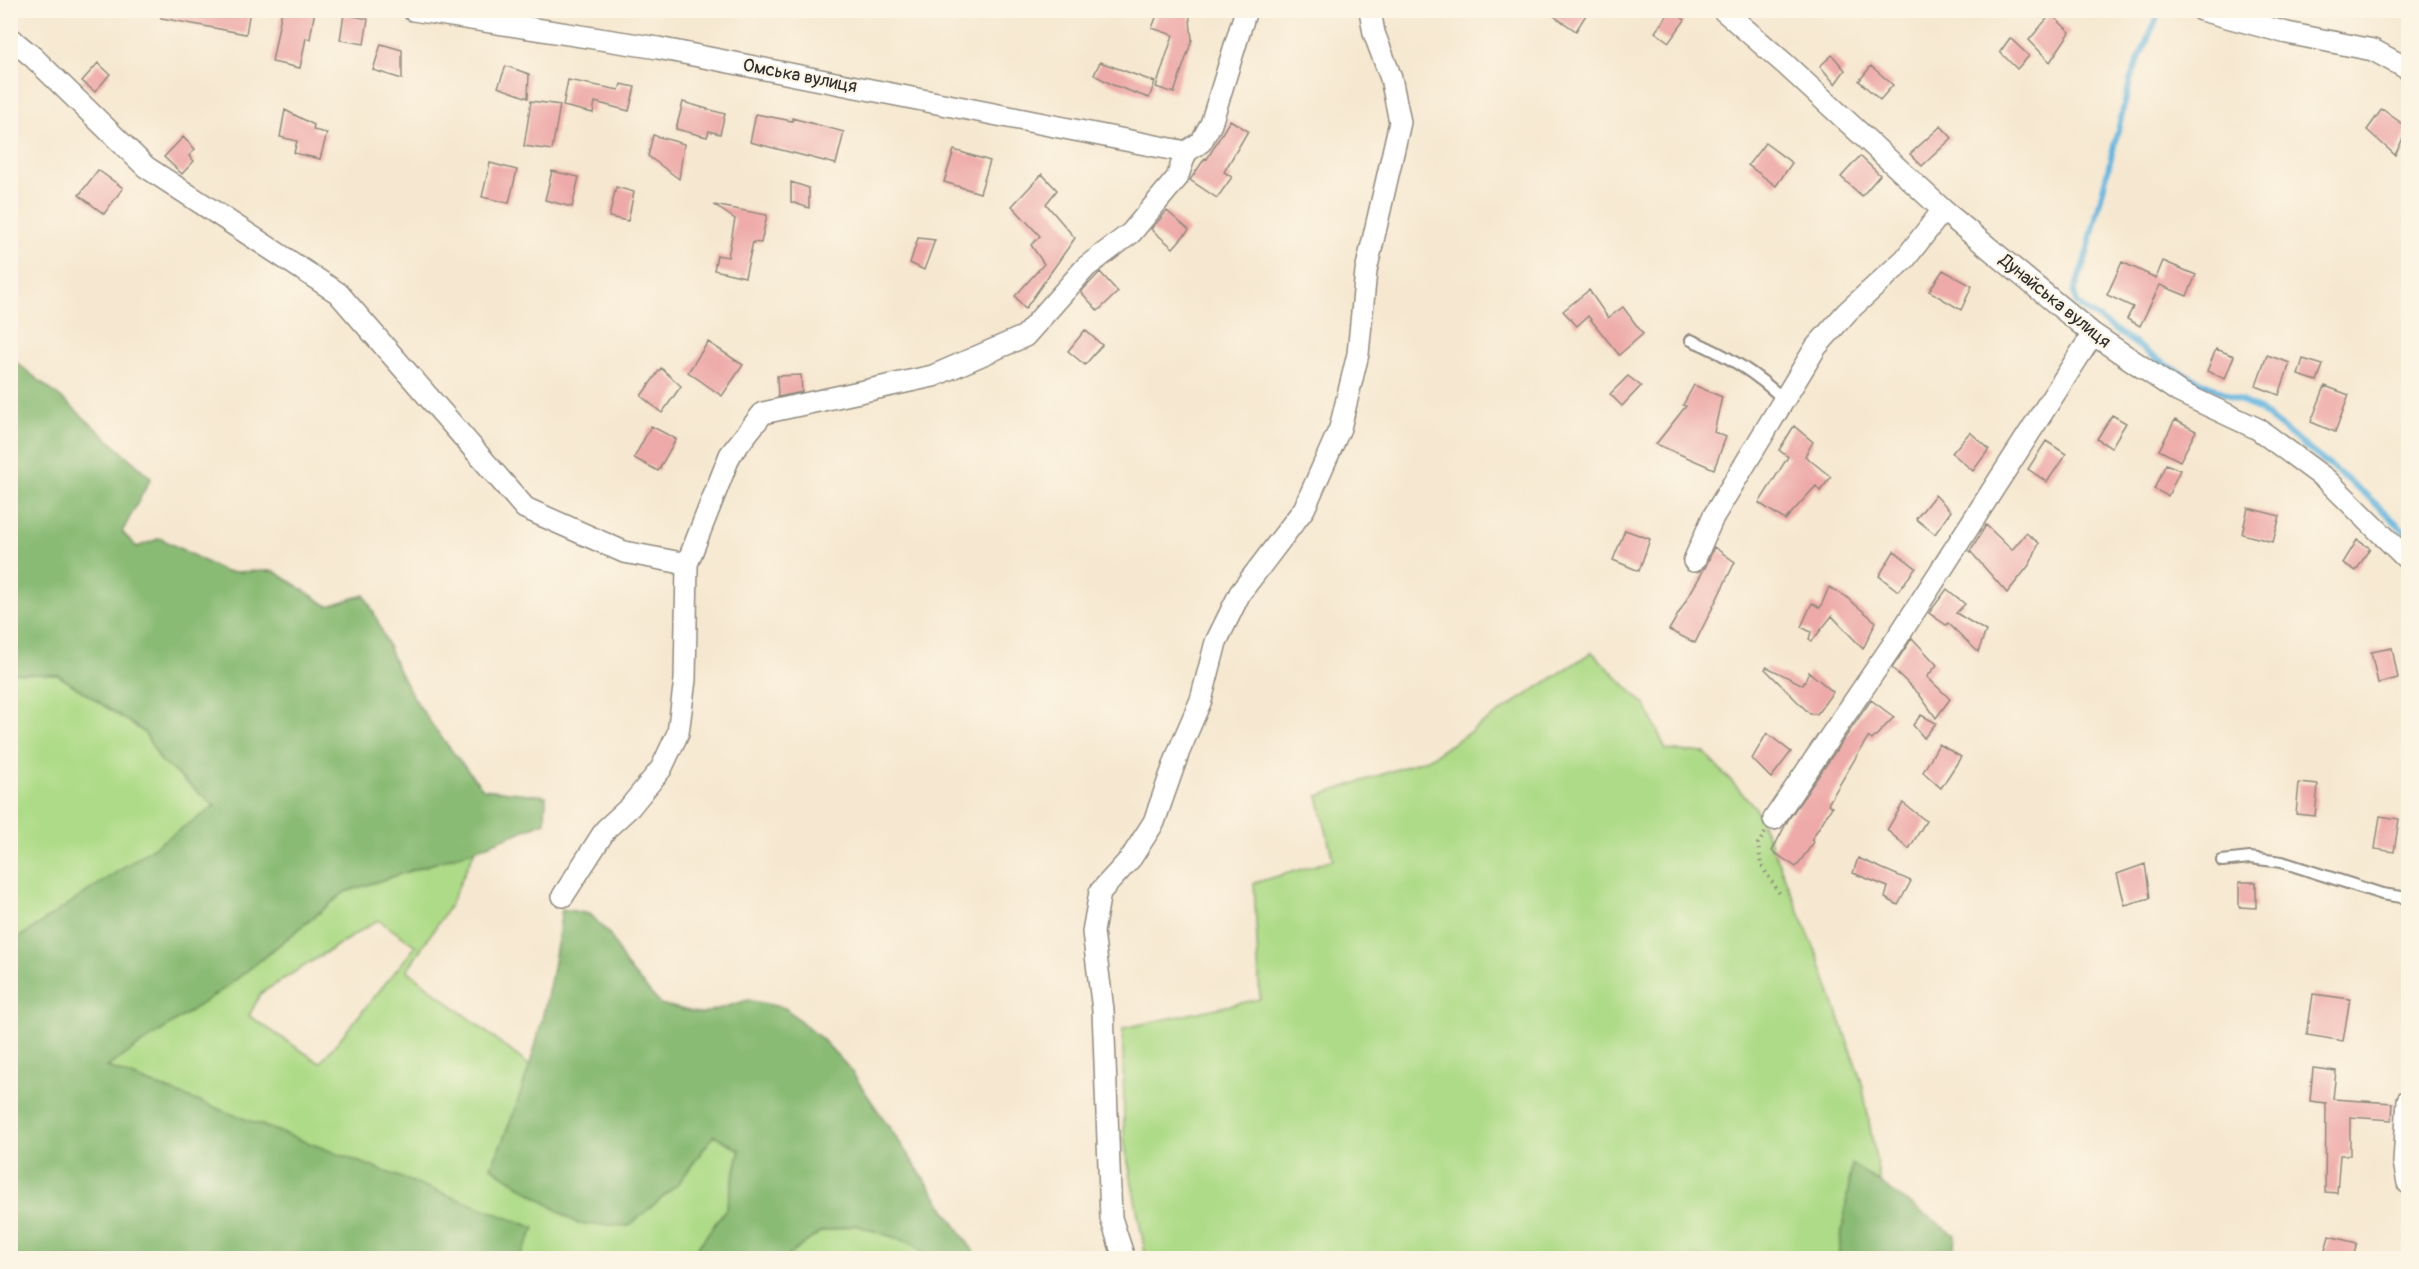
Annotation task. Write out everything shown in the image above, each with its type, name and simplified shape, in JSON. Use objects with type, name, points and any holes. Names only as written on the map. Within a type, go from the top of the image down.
[{"type":"street","name":"Омська вулиця","points":[[413,10],[658,48],[1186,152]]},
{"type":"street","points":[[563,896],[606,829],[630,807],[661,769],[678,733],[685,680],[687,564],[730,455],[763,413],[933,376],[1025,336],[1086,267],[1131,232],[1177,178],[1186,152],[1201,142],[1210,124],[1246,10]]},
{"type":"street","points":[[1124,1258],[1111,1218],[1103,1010],[1093,932],[1100,892],[1131,858],[1154,822],[1179,750],[1201,700],[1216,642],[1240,593],[1304,509],[1340,428],[1358,354],[1366,271],[1400,122],[1391,78],[1374,33],[1370,10]]},
{"type":"street","name":"Дунайська вулиця","points":[[1723,10],[1943,210],[2093,334],[2179,392],[2258,429],[2327,480],[2409,560]]},
{"type":"street","points":[[2202,10],[2286,33],[2373,50],[2409,69]]},
{"type":"street","points":[[10,38],[33,57],[146,166],[339,293],[525,508],[624,552],[687,564]]},
{"type":"street","points":[[1694,561],[1713,517],[1816,347],[1847,312],[1905,259],[1943,210]]},
{"type":"street","points":[[1774,819],[1896,640],[2093,334]]},
{"type":"street","points":[[2409,1100],[2404,1162],[2409,1183]]},
{"type":"lane","points":[[1691,340],[1713,349],[1740,365],[1765,382],[1783,399]]},
{"type":"lane","points":[[2222,861],[2250,858],[2282,862],[2382,894],[2409,898]]},
{"type":"path","points":[[1774,819],[1758,844],[1761,865],[1780,894]]},
{"type":"green space","points":[[11,358],[71,406],[151,478],[122,532],[137,547],[160,538],[225,572],[274,571],[328,606],[364,595],[412,694],[440,736],[483,789],[546,796],[545,822],[475,850],[345,892],[228,986],[107,1067],[535,1228],[519,1258],[11,1258],[11,943],[215,806],[161,761],[144,732],[58,675],[11,673]]},
{"type":"green space","points":[[1592,652],[1646,706],[1666,750],[1705,753],[1755,807],[1817,954],[1862,1083],[1880,1182],[1852,1165],[1838,1258],[1146,1258],[1124,1140],[1123,1028],[1260,999],[1254,883],[1333,860],[1318,796],[1430,758]]},
{"type":"green space","points":[[11,673],[58,675],[144,732],[161,761],[216,806],[11,943]]},
{"type":"green space","points":[[475,850],[449,907],[407,970],[530,1066],[511,1123],[491,1167],[678,1184],[714,1135],[740,1149],[726,1209],[690,1258],[519,1258],[534,1229],[107,1067],[228,986],[345,892]],"holes":[[[378,920],[416,946],[320,1063],[249,1016],[261,993]]]},
{"type":"green space","points":[[562,909],[590,914],[610,935],[626,965],[660,1004],[701,1014],[748,1000],[785,1008],[823,1040],[849,1068],[978,1258],[928,1258],[911,1243],[856,1225],[820,1232],[785,1258],[690,1258],[726,1209],[740,1150],[714,1135],[678,1184],[629,1226],[578,1224],[491,1167],[517,1105],[537,1041],[552,975]]},
{"type":"green space","points":[[1852,1164],[1955,1235],[1953,1258],[1838,1258]]},
{"type":"green space","points":[[856,1225],[911,1243],[928,1258],[785,1258],[820,1232]]},
{"type":"building","points":[[162,10],[250,10],[246,34],[161,18]]},
{"type":"building","points":[[282,10],[315,10],[310,39],[306,38],[300,68],[272,62]]},
{"type":"building","points":[[1159,10],[1189,10],[1192,40],[1174,93],[1156,87],[1173,35],[1152,28]]},
{"type":"building","points":[[1545,10],[1589,10],[1576,31]]},
{"type":"building","points":[[1671,10],[1685,20],[1669,42],[1655,32]]},
{"type":"building","points":[[344,14],[368,19],[364,44],[340,40]]},
{"type":"building","points":[[2051,14],[2070,32],[2050,62],[2029,40]]},
{"type":"building","points":[[2010,38],[2029,56],[2017,69],[2000,52]]},
{"type":"building","points":[[381,44],[402,50],[402,79],[373,70]]},
{"type":"building","points":[[1832,55],[1845,70],[1835,84],[1820,66]]},
{"type":"building","points":[[1100,62],[1155,82],[1149,98],[1113,85],[1094,75]]},
{"type":"building","points":[[98,63],[110,74],[95,92],[82,81]]},
{"type":"building","points":[[506,66],[529,74],[528,98],[498,87]]},
{"type":"building","points":[[1871,66],[1893,85],[1880,100],[1859,81]]},
{"type":"building","points":[[568,80],[619,90],[621,84],[635,87],[629,111],[595,102],[593,113],[563,106]]},
{"type":"building","points":[[531,101],[560,105],[552,150],[524,146]]},
{"type":"building","points":[[683,102],[725,114],[720,134],[709,131],[707,137],[676,129]]},
{"type":"building","points":[[2382,109],[2408,128],[2395,155],[2367,130]]},
{"type":"building","points":[[285,110],[314,125],[313,130],[327,133],[320,159],[294,153],[297,141],[280,137]]},
{"type":"building","points":[[756,114],[792,121],[792,118],[844,132],[836,164],[750,142]]},
{"type":"building","points":[[1230,120],[1248,131],[1224,172],[1232,177],[1217,198],[1190,180],[1205,158],[1207,159]]},
{"type":"building","points":[[1941,126],[1952,138],[1922,166],[1910,154]]},
{"type":"building","points":[[653,135],[684,144],[679,179],[648,156]]},
{"type":"building","points":[[183,137],[195,149],[189,156],[194,161],[182,174],[164,157]]},
{"type":"building","points":[[1765,143],[1792,163],[1776,186],[1748,165]]},
{"type":"building","points":[[954,150],[990,161],[980,193],[944,182]]},
{"type":"building","points":[[1860,156],[1880,175],[1862,196],[1841,177]]},
{"type":"building","points":[[490,163],[517,170],[509,203],[482,197]]},
{"type":"building","points":[[98,170],[123,188],[104,214],[79,195]]},
{"type":"building","points":[[552,171],[579,177],[572,207],[545,200]]},
{"type":"building","points":[[1042,174],[1057,190],[1046,204],[1075,238],[1025,309],[1015,296],[1044,264],[1031,245],[1040,236],[1012,206]]},
{"type":"building","points":[[791,182],[809,188],[809,208],[791,202]]},
{"type":"building","points":[[616,187],[634,192],[628,221],[609,217]]},
{"type":"building","points":[[714,205],[767,215],[761,243],[753,242],[745,277],[714,270],[717,255],[728,257],[735,219]]},
{"type":"building","points":[[1167,211],[1189,230],[1173,248],[1151,229]]},
{"type":"building","points":[[918,238],[935,240],[924,270],[910,263]]},
{"type":"building","points":[[2163,261],[2196,275],[2187,296],[2160,285],[2140,326],[2127,319],[2133,307],[2107,295],[2122,262],[2156,278]]},
{"type":"building","points":[[1943,270],[1972,286],[1961,310],[1929,291]]},
{"type":"building","points":[[1100,272],[1118,292],[1098,311],[1081,292]]},
{"type":"building","points":[[1589,290],[1608,318],[1623,307],[1643,334],[1619,355],[1588,316],[1577,326],[1563,311]]},
{"type":"building","points":[[1085,330],[1102,345],[1085,365],[1068,351]]},
{"type":"building","points":[[708,342],[743,365],[722,396],[688,372]]},
{"type":"building","points":[[2216,349],[2234,356],[2225,379],[2207,371]]},
{"type":"building","points":[[2267,355],[2290,363],[2279,395],[2256,386]]},
{"type":"building","points":[[2303,359],[2323,365],[2317,381],[2298,375]]},
{"type":"building","points":[[661,368],[681,386],[662,413],[641,396]]},
{"type":"building","points":[[801,375],[802,392],[778,397],[777,376]]},
{"type":"building","points":[[1628,376],[1641,386],[1622,406],[1610,394]]},
{"type":"building","points":[[1694,385],[1722,397],[1714,432],[1726,437],[1714,469],[1656,444],[1686,406],[1683,405]]},
{"type":"building","points":[[2325,386],[2349,395],[2335,432],[2311,422]]},
{"type":"building","points":[[2112,415],[2126,423],[2111,448],[2097,439]]},
{"type":"building","points":[[2175,420],[2196,431],[2180,461],[2159,450]]},
{"type":"building","points":[[651,426],[676,439],[658,471],[634,458]]},
{"type":"building","points":[[1794,426],[1813,442],[1805,456],[1831,477],[1820,491],[1816,486],[1785,520],[1759,503],[1788,457],[1779,450]]},
{"type":"building","points":[[1970,432],[1989,449],[1973,471],[1952,453]]},
{"type":"building","points":[[2046,441],[2066,454],[2047,482],[2028,469]]},
{"type":"building","points":[[2166,464],[2180,470],[2168,496],[2154,489]]},
{"type":"building","points":[[1935,495],[1951,511],[1935,534],[1916,519]]},
{"type":"building","points":[[2248,508],[2280,516],[2273,542],[2242,534]]},
{"type":"building","points":[[1986,525],[2012,550],[2026,533],[2039,543],[2030,564],[2007,593],[1970,551]]},
{"type":"building","points":[[1625,530],[1650,539],[1639,571],[1613,560]]},
{"type":"building","points":[[2357,540],[2370,548],[2356,571],[2343,563]]},
{"type":"building","points":[[1714,547],[1735,562],[1695,643],[1669,630],[1706,566]]},
{"type":"building","points":[[1894,551],[1916,568],[1898,591],[1879,576]]},
{"type":"building","points":[[1829,587],[1845,596],[1876,622],[1863,649],[1832,616],[1812,641],[1809,639],[1811,632],[1801,627],[1812,603],[1820,608]]},
{"type":"building","points":[[1947,589],[1965,604],[1956,613],[1986,631],[1978,652],[1948,623],[1946,625],[1929,613]]},
{"type":"building","points":[[1912,638],[1937,665],[1927,677],[1950,699],[1936,718],[1919,694],[1892,668]]},
{"type":"building","points":[[2392,648],[2398,678],[2378,683],[2371,652]]},
{"type":"building","points":[[1767,667],[1803,685],[1809,672],[1833,692],[1817,714],[1810,714],[1765,669]]},
{"type":"building","points":[[1871,700],[1894,717],[1872,740],[1868,737],[1828,804],[1832,807],[1811,840],[1814,842],[1796,867],[1772,851],[1788,820]]},
{"type":"building","points":[[1921,715],[1936,723],[1924,738],[1913,725]]},
{"type":"building","points":[[1767,733],[1791,752],[1771,778],[1752,759]]},
{"type":"building","points":[[1939,744],[1961,757],[1941,788],[1923,772]]},
{"type":"building","points":[[2299,783],[2318,785],[2315,816],[2296,814]]},
{"type":"building","points":[[1903,803],[1926,821],[1909,849],[1887,830]]},
{"type":"building","points":[[2380,816],[2399,819],[2394,852],[2375,849]]},
{"type":"building","points":[[1858,858],[1911,881],[1898,905],[1885,898],[1888,887],[1853,873]]},
{"type":"building","points":[[2145,864],[2150,898],[2125,905],[2117,874]]},
{"type":"building","points":[[2239,882],[2256,882],[2256,908],[2239,907]]},
{"type":"building","points":[[2313,994],[2350,999],[2343,1041],[2307,1035]]},
{"type":"building","points":[[2313,1068],[2336,1071],[2333,1099],[2393,1103],[2392,1120],[2350,1117],[2350,1155],[2340,1155],[2337,1193],[2325,1192],[2326,1103],[2310,1101]]},
{"type":"building","points":[[2329,1236],[2357,1243],[2353,1258],[2323,1258]]},
{"type":"waterway","points":[[2160,10],[2131,78],[2086,257],[2074,292],[2077,304],[2166,365],[2258,409],[2363,492],[2408,534]]}]
